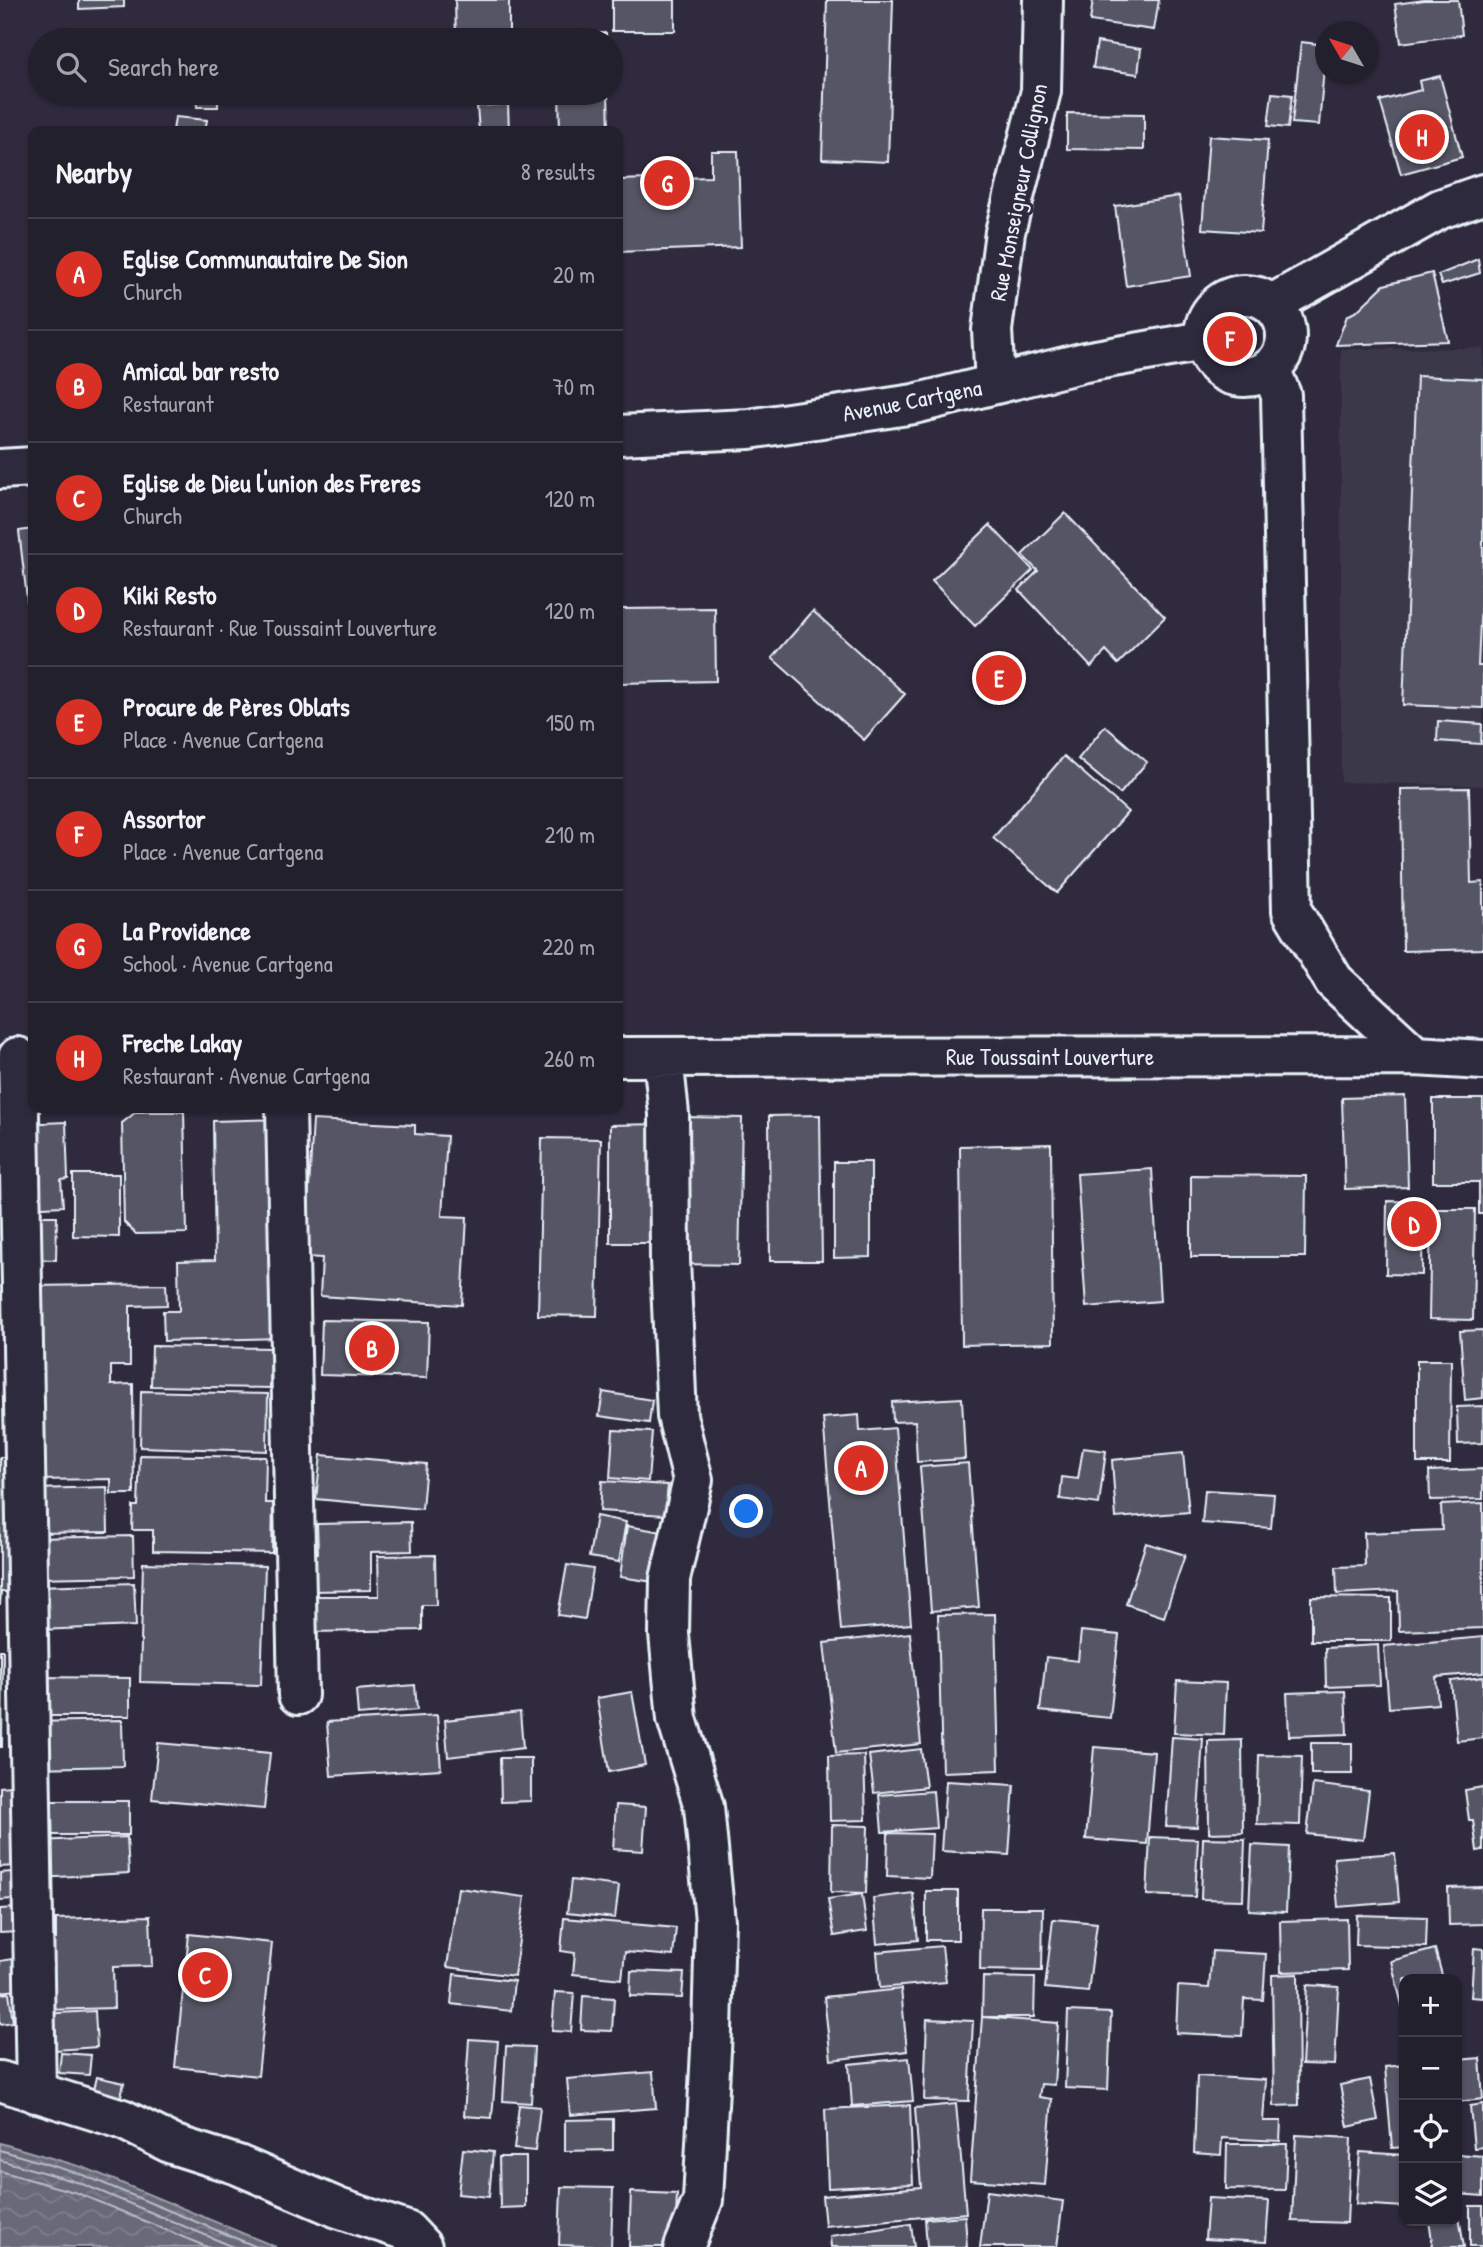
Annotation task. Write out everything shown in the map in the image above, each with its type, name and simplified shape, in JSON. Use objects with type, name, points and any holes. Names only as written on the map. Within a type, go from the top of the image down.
[{"type":"street","name":"Rue Monseigneur Collignon","points":[[995,383],[992,330],[1005,232],[1041,91],[1043,0]]},
{"type":"street","points":[[1272,304],[1440,209],[1483,194]]},
{"type":"street","points":[[1246,294],[1272,304],[1281,315],[1286,329],[1280,358],[1270,368],[1247,378],[1234,376],[1213,363],[1203,341],[1210,314],[1220,303],[1246,294]]},
{"type":"street","name":"Avenue Cartgena","points":[[623,435],[749,429],[914,404],[1097,360],[1203,341]]},
{"type":"street","points":[[1270,368],[1281,395],[1292,911],[1334,981],[1415,1056]]},
{"type":"street","points":[[0,469],[28,467]]},
{"type":"street","name":"Rue Toussaint Louverture","points":[[623,1056],[1415,1056],[1483,1060]]},
{"type":"street","points":[[663,1056],[669,1114],[670,1260],[677,1416],[693,1480],[670,1579],[669,1634],[677,1719],[704,1807],[715,1921],[703,2200],[684,2247]]},
{"type":"street","points":[[17,1057],[36,2093]]},
{"type":"street","points":[[286,1113],[298,1695]]},
{"type":"street","points":[[0,2081],[122,2119],[172,2144],[238,2165],[338,2208],[407,2231],[422,2247]]},
{"type":"shaded area","points":[[1483,348],[1483,786],[1341,782],[1341,349]]},
{"type":"water","points":[[0,2143],[85,2168],[276,2247],[0,2247]]},
{"type":"building","points":[[79,0],[124,0],[124,7],[79,9]]},
{"type":"building","points":[[455,0],[509,0],[509,28],[456,28]]},
{"type":"building","points":[[612,0],[675,0],[675,31],[623,31],[623,28],[612,28]]},
{"type":"building","points":[[827,0],[893,0],[888,162],[822,159]]},
{"type":"building","points":[[1093,0],[1159,0],[1154,30],[1090,21]]},
{"type":"building","points":[[1424,0],[1458,0],[1462,35],[1401,43],[1395,4]]},
{"type":"building","points":[[1097,42],[1141,49],[1138,74],[1093,68]]},
{"type":"building","points":[[1301,42],[1315,44],[1315,84],[1323,84],[1319,125],[1292,123]]},
{"type":"building","points":[[1440,76],[1462,157],[1401,174],[1380,101],[1421,90],[1419,81]]},
{"type":"building","points":[[1272,93],[1292,95],[1288,128],[1268,126]]},
{"type":"building","points":[[197,105],[218,105],[218,107]]},
{"type":"building","points":[[508,105],[509,126],[479,126],[477,106]]},
{"type":"building","points":[[559,105],[608,105],[609,126],[560,126]]},
{"type":"building","points":[[1067,113],[1144,114],[1144,150],[1067,149]]},
{"type":"building","points":[[175,117],[207,120],[206,126],[174,126]]},
{"type":"building","points":[[1209,136],[1268,140],[1261,233],[1202,229]]},
{"type":"building","points":[[711,151],[738,151],[741,247],[623,252],[623,180],[711,177]]},
{"type":"building","points":[[1179,196],[1191,276],[1126,286],[1115,206]]},
{"type":"building","points":[[1478,259],[1480,273],[1442,285],[1438,275]]},
{"type":"building","points":[[1432,273],[1448,341],[1336,345],[1347,316],[1357,311],[1384,285]]},
{"type":"building","points":[[1417,376],[1483,379],[1483,558],[1478,666],[1483,666],[1483,708],[1403,705]]},
{"type":"building","points":[[1065,513],[1165,617],[1118,664],[1106,651],[1091,667],[1019,590],[1038,571],[1022,555]]},
{"type":"building","points":[[990,525],[1033,570],[975,626],[932,581]]},
{"type":"building","points":[[28,530],[28,607],[19,531]]},
{"type":"building","points":[[715,608],[716,681],[623,683],[623,609]]},
{"type":"building","points":[[813,611],[905,694],[864,740],[772,658]]},
{"type":"building","points":[[1438,721],[1482,724],[1481,744],[1437,741]]},
{"type":"building","points":[[1105,726],[1147,762],[1120,794],[1078,759]]},
{"type":"building","points":[[1064,756],[1128,812],[1057,893],[993,838]]},
{"type":"building","points":[[1469,788],[1471,883],[1483,882],[1483,949],[1403,951],[1401,789]]},
{"type":"building","points":[[1405,1096],[1408,1187],[1345,1189],[1342,1098]]},
{"type":"building","points":[[1433,1099],[1483,1099],[1483,1214],[1479,1214],[1479,1182],[1433,1182]]},
{"type":"building","points":[[135,1113],[184,1113],[187,1233],[136,1234],[124,1222],[122,1123]]},
{"type":"building","points":[[820,1115],[822,1261],[770,1261],[769,1116]]},
{"type":"building","points":[[683,1117],[742,1118],[739,1265],[680,1264]]},
{"type":"building","points":[[284,1119],[280,1338],[164,1341],[163,1311],[179,1311],[178,1261],[215,1260],[213,1121]]},
{"type":"building","points":[[313,1120],[415,1125],[415,1134],[447,1136],[442,1216],[467,1217],[462,1305],[320,1296],[322,1258],[305,1257]]},
{"type":"building","points":[[66,1122],[68,1179],[61,1180],[63,1206],[23,1208],[19,1124]]},
{"type":"building","points":[[661,1124],[661,1243],[610,1243],[610,1125]]},
{"type":"building","points":[[542,1138],[601,1139],[597,1316],[538,1315]]},
{"type":"building","points":[[1051,1144],[1053,1343],[962,1345],[960,1146]]},
{"type":"building","points":[[834,1162],[871,1162],[871,1257],[834,1258]]},
{"type":"building","points":[[1152,1169],[1160,1301],[1086,1307],[1077,1174]]},
{"type":"building","points":[[73,1174],[119,1174],[119,1237],[73,1236]]},
{"type":"building","points":[[1191,1175],[1306,1176],[1305,1257],[1191,1257]]},
{"type":"building","points":[[1387,1201],[1423,1202],[1422,1275],[1386,1274]]},
{"type":"building","points":[[1431,1209],[1475,1209],[1473,1320],[1429,1319]]},
{"type":"building","points":[[29,1216],[57,1216],[56,1260],[28,1259]]},
{"type":"building","points":[[166,1284],[167,1305],[130,1306],[130,1366],[111,1366],[111,1385],[133,1384],[134,1494],[111,1494],[111,1479],[33,1480],[32,1286]]},
{"type":"building","points":[[322,1320],[429,1322],[427,1378],[320,1375]]},
{"type":"building","points":[[1483,1330],[1483,1398],[1465,1400],[1460,1331]]},
{"type":"building","points":[[152,1346],[271,1348],[270,1388],[151,1386]]},
{"type":"building","points":[[1417,1360],[1451,1360],[1450,1463],[1417,1463]]},
{"type":"building","points":[[141,1391],[268,1394],[267,1451],[140,1447]]},
{"type":"building","points":[[603,1392],[652,1400],[649,1423],[599,1416]]},
{"type":"building","points":[[962,1398],[965,1459],[917,1462],[915,1421],[893,1422],[892,1402]]},
{"type":"building","points":[[1483,1406],[1483,1443],[1458,1444],[1457,1407]]},
{"type":"building","points":[[859,1415],[860,1431],[895,1428],[911,1624],[841,1630],[823,1418]]},
{"type":"building","points":[[613,1430],[652,1432],[648,1481],[610,1478]]},
{"type":"building","points":[[1083,1448],[1106,1451],[1099,1504],[1060,1499],[1062,1477],[1078,1479]]},
{"type":"building","points":[[1183,1453],[1189,1512],[1116,1518],[1112,1460]]},
{"type":"building","points":[[140,1455],[266,1457],[265,1503],[273,1503],[272,1553],[153,1551],[153,1530],[132,1530],[133,1506],[138,1506]]},
{"type":"building","points":[[321,1455],[426,1464],[422,1509],[316,1499]]},
{"type":"building","points":[[0,1457],[18,1457],[17,1592],[1,1592],[0,1605]]},
{"type":"building","points":[[968,1463],[979,1607],[931,1611],[920,1467]]},
{"type":"building","points":[[1483,1469],[1483,1499],[1430,1500],[1429,1471]]},
{"type":"building","points":[[602,1481],[668,1485],[665,1515],[600,1511]]},
{"type":"building","points":[[107,1487],[108,1532],[35,1533],[34,1489]]},
{"type":"building","points":[[1205,1490],[1274,1494],[1271,1528],[1202,1523]]},
{"type":"building","points":[[1483,1503],[1483,1628],[1399,1631],[1398,1591],[1337,1594],[1336,1567],[1365,1566],[1364,1533],[1442,1530],[1441,1505]]},
{"type":"building","points":[[596,1516],[626,1522],[619,1562],[589,1557]]},
{"type":"building","points":[[411,1522],[412,1551],[371,1552],[371,1590],[312,1591],[311,1554],[318,1553],[317,1524]]},
{"type":"building","points":[[627,1526],[663,1532],[654,1582],[620,1577]]},
{"type":"building","points":[[133,1536],[134,1576],[34,1578],[33,1538]]},
{"type":"building","points":[[1146,1543],[1185,1555],[1164,1617],[1126,1604]]},
{"type":"building","points":[[435,1555],[436,1605],[422,1605],[422,1630],[312,1632],[312,1596],[379,1596],[378,1556]]},
{"type":"building","points":[[143,1563],[265,1566],[261,1685],[140,1682]]},
{"type":"building","points":[[567,1565],[593,1569],[585,1619],[558,1615]]},
{"type":"building","points":[[134,1583],[136,1626],[39,1630],[37,1586]]},
{"type":"building","points":[[1311,1597],[1391,1598],[1391,1641],[1311,1641]]},
{"type":"building","points":[[995,1614],[999,1770],[942,1772],[938,1615]]},
{"type":"building","points":[[1081,1631],[1119,1635],[1110,1718],[1040,1711],[1046,1657],[1078,1661]]},
{"type":"building","points":[[910,1633],[921,1744],[836,1753],[824,1643]]},
{"type":"building","points":[[1483,1637],[1483,1673],[1436,1677],[1438,1704],[1389,1708],[1384,1646]]},
{"type":"building","points":[[1378,1645],[1380,1685],[1326,1687],[1325,1648]]},
{"type":"building","points":[[0,1650],[3,1650],[2,1747],[0,1747]]},
{"type":"building","points":[[36,1677],[130,1678],[130,1716],[35,1716]]},
{"type":"building","points":[[1483,1677],[1483,1738],[1457,1741],[1451,1681]]},
{"type":"building","points":[[1177,1681],[1226,1683],[1224,1735],[1174,1733]]},
{"type":"building","points":[[415,1685],[417,1710],[358,1715],[356,1690]]},
{"type":"building","points":[[1345,1691],[1347,1734],[1289,1736],[1287,1693]]},
{"type":"building","points":[[632,1692],[645,1765],[609,1772],[597,1698]]},
{"type":"building","points":[[520,1712],[523,1748],[448,1757],[445,1720]]},
{"type":"building","points":[[437,1715],[441,1769],[331,1776],[327,1722]]},
{"type":"building","points":[[122,1720],[123,1766],[34,1768],[33,1722]]},
{"type":"building","points":[[1172,1737],[1203,1739],[1197,1827],[1166,1826]]},
{"type":"building","points":[[1242,1740],[1243,1832],[1209,1833],[1208,1741]]},
{"type":"building","points":[[158,1743],[270,1753],[264,1809],[152,1799]]},
{"type":"building","points":[[1311,1743],[1352,1743],[1352,1774],[1311,1774]]},
{"type":"building","points":[[1094,1747],[1154,1752],[1147,1844],[1086,1839]]},
{"type":"building","points":[[921,1749],[926,1787],[874,1793],[869,1755]]},
{"type":"building","points":[[864,1755],[866,1820],[830,1821],[829,1756]]},
{"type":"building","points":[[1259,1755],[1302,1756],[1300,1825],[1257,1824]]},
{"type":"building","points":[[500,1758],[531,1758],[531,1801],[501,1802]]},
{"type":"building","points":[[946,1781],[1014,1785],[1009,1855],[941,1851]]},
{"type":"building","points":[[1313,1784],[1369,1791],[1363,1840],[1307,1834]]},
{"type":"building","points":[[10,1786],[15,1866],[0,1867],[0,1787]]},
{"type":"building","points":[[1483,1787],[1483,1850],[1477,1851],[1465,1790]]},
{"type":"building","points":[[933,1791],[936,1828],[882,1832],[879,1795]]},
{"type":"building","points":[[37,1801],[129,1801],[129,1835],[36,1835]]},
{"type":"building","points":[[616,1805],[646,1807],[643,1851],[613,1849]]},
{"type":"building","points":[[832,1825],[868,1826],[866,1893],[831,1892]]},
{"type":"building","points":[[888,1833],[932,1834],[930,1878],[887,1876]]},
{"type":"building","points":[[127,1837],[129,1873],[39,1878],[37,1841]]},
{"type":"building","points":[[1150,1837],[1198,1839],[1195,1897],[1147,1895]]},
{"type":"building","points":[[1203,1838],[1245,1839],[1243,1900],[1201,1899]]},
{"type":"building","points":[[1252,1845],[1289,1847],[1286,1912],[1249,1910]]},
{"type":"building","points":[[1395,1853],[1399,1902],[1338,1907],[1334,1858]]},
{"type":"building","points":[[11,1872],[13,1899],[0,1900],[0,1873]]},
{"type":"building","points":[[571,1880],[619,1886],[615,1918],[567,1913]]},
{"type":"building","points":[[1483,1887],[1483,1924],[1449,1925],[1448,1888]]},
{"type":"building","points":[[458,1888],[525,1897],[514,1976],[447,1967]]},
{"type":"building","points":[[926,1891],[958,1891],[958,1940],[926,1940]]},
{"type":"building","points":[[913,1893],[918,1940],[877,1944],[873,1898]]},
{"type":"building","points":[[862,1894],[867,1931],[834,1936],[828,1899]]},
{"type":"building","points":[[17,1908],[18,1932],[0,1933],[0,1909]]},
{"type":"building","points":[[981,1908],[1043,1908],[1042,1971],[980,1970]]},
{"type":"building","points":[[1357,1915],[1427,1917],[1426,1947],[1356,1945]]},
{"type":"building","points":[[150,1916],[152,1966],[113,1967],[114,2008],[46,2010],[45,1939],[56,1939],[56,1919]]},
{"type":"building","points":[[564,1918],[676,1928],[673,1956],[625,1952],[622,1979],[573,1974],[575,1953],[561,1951]]},
{"type":"building","points":[[1053,1919],[1097,1923],[1088,1992],[1045,1988]]},
{"type":"building","points":[[1347,1919],[1348,1970],[1281,1972],[1280,1921]]},
{"type":"building","points":[[189,1934],[272,1943],[258,2076],[175,2067]]},
{"type":"building","points":[[942,1946],[946,1982],[880,1988],[877,1952]]},
{"type":"building","points":[[1474,1948],[1483,1949],[1483,1998],[1471,1997]]},
{"type":"building","points":[[1435,1949],[1442,1974],[1399,1974],[1399,1993],[1391,1961]]},
{"type":"building","points":[[1212,1951],[1266,1954],[1263,2000],[1244,1999],[1242,2036],[1176,2033],[1178,1986],[1209,1988]]},
{"type":"building","points":[[13,1959],[17,1990],[0,1992],[0,1961]]},
{"type":"building","points":[[631,1971],[684,1973],[682,1998],[630,1996]]},
{"type":"building","points":[[454,1974],[514,1981],[511,2011],[451,2004]]},
{"type":"building","points":[[1298,1974],[1299,2105],[1274,2106],[1272,1975]]},
{"type":"building","points":[[983,1977],[1035,1978],[1034,2017],[982,2017]]},
{"type":"building","points":[[1307,1985],[1339,1987],[1335,2065],[1302,2064]]},
{"type":"building","points":[[901,1989],[907,2051],[831,2060],[824,1997]]},
{"type":"building","points":[[555,1992],[574,1993],[571,2032],[552,2031]]},
{"type":"building","points":[[9,1993],[13,2022],[0,2024],[0,1994]]},
{"type":"building","points":[[583,1996],[614,1998],[612,2031],[581,2030]]},
{"type":"building","points":[[95,2011],[97,2047],[42,2051],[40,2014]]},
{"type":"building","points":[[1068,2011],[1111,2013],[1108,2090],[1065,2088]]},
{"type":"building","points":[[982,2017],[1058,2023],[1054,2085],[1041,2084],[1039,2097],[1052,2099],[1045,2185],[970,2180]]},
{"type":"building","points":[[927,2019],[973,2021],[969,2101],[924,2100]]},
{"type":"building","points":[[469,2039],[498,2041],[492,2118],[464,2116]]},
{"type":"building","points":[[506,2046],[534,2047],[531,2103],[503,2101]]},
{"type":"building","points":[[61,2053],[91,2055],[89,2075],[59,2073]]},
{"type":"building","points":[[909,2058],[913,2101],[852,2106],[849,2064]]},
{"type":"building","points":[[1480,2058],[1483,2099],[1462,2101],[1462,2060]]},
{"type":"building","points":[[1399,2066],[1399,2147],[1392,2148],[1385,2067]]},
{"type":"building","points":[[653,2072],[656,2108],[570,2115],[567,2079]]},
{"type":"building","points":[[1197,2076],[1266,2080],[1263,2121],[1281,2121],[1280,2141],[1222,2138],[1221,2155],[1194,2153]]},
{"type":"building","points":[[97,2077],[124,2083],[119,2104],[92,2098]]},
{"type":"building","points":[[1370,2079],[1378,2120],[1348,2127],[1340,2085]]},
{"type":"building","points":[[956,2104],[966,2213],[825,2226],[822,2196],[921,2187],[915,2108]]},
{"type":"building","points":[[1483,2104],[1483,2147],[1474,2148],[1470,2106]]},
{"type":"building","points":[[519,2105],[540,2107],[535,2151],[514,2149]]},
{"type":"building","points":[[910,2105],[913,2184],[828,2188],[825,2109]]},
{"type":"building","points":[[613,2119],[613,2150],[565,2151],[565,2120]]},
{"type":"building","points":[[1296,2135],[1351,2138],[1347,2223],[1292,2221]]},
{"type":"building","points":[[1227,2144],[1287,2144],[1285,2190],[1226,2189]]},
{"type":"building","points":[[463,2149],[493,2152],[489,2197],[458,2194]]},
{"type":"building","points":[[1360,2152],[1399,2155],[1399,2207],[1356,2204]]},
{"type":"building","points":[[1462,2154],[1483,2156],[1483,2196],[1462,2194]]},
{"type":"building","points":[[499,2157],[526,2157],[526,2207],[500,2208]]},
{"type":"building","points":[[561,2187],[613,2188],[611,2247],[559,2245]]},
{"type":"building","points":[[987,2191],[1063,2201],[1057,2247],[980,2247]]},
{"type":"building","points":[[631,2192],[677,2194],[675,2247],[629,2247]]},
{"type":"building","points":[[1208,2198],[1269,2201],[1266,2242],[1205,2239]]},
{"type":"building","points":[[1470,2206],[1483,2206],[1483,2246],[1470,2246]]},
{"type":"building","points":[[965,2216],[967,2247],[927,2247],[925,2219]]},
{"type":"building","points":[[911,2224],[914,2247],[831,2247],[830,2236]]},
{"type":"building","points":[[1430,2226],[1461,2226],[1464,2247],[1433,2247]]},
{"type":"place","name":"Freche Lakay","points":[[1422,137]]},
{"type":"place","name":"La Providence","points":[[667,183]]},
{"type":"place","name":"Assortor","points":[[1230,339]]},
{"type":"place","name":"Procure de Pères Oblats","points":[[999,678]]},
{"type":"place","name":"Kiki Resto","points":[[1414,1224]]},
{"type":"place","name":"Amical bar resto","points":[[372,1348]]},
{"type":"place","name":"Eglise Communautaire De Sion","points":[[861,1468]]},
{"type":"place","name":"Eglise de Dieu l'union des Freres","points":[[205,1975]]}]
